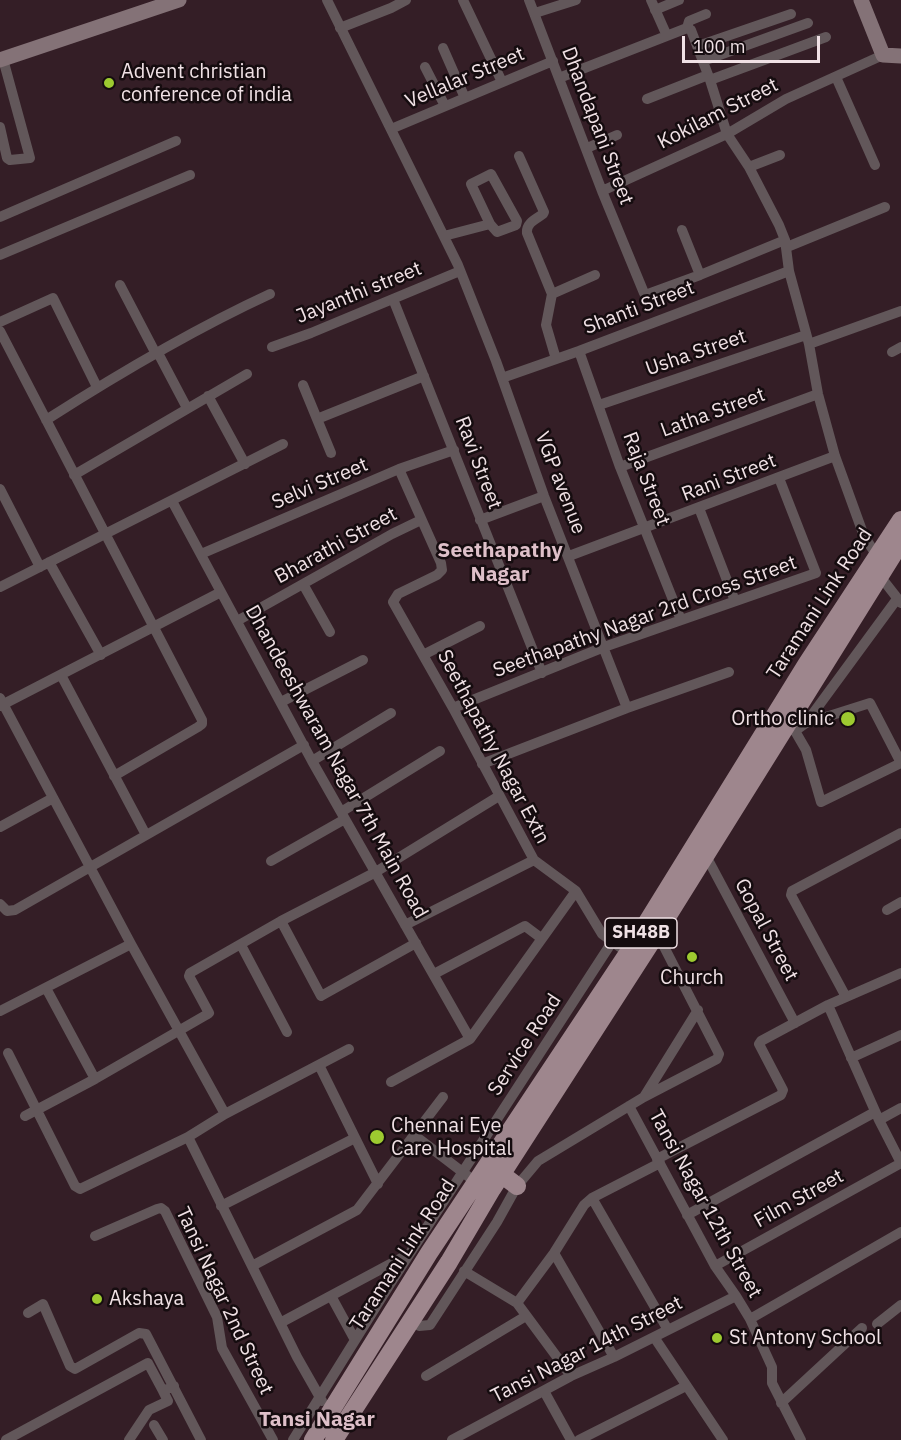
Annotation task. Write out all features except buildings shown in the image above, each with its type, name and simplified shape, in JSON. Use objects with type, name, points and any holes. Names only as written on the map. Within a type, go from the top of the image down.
[{"type":"main road","name":"Taramani Link Road","points":[[313,1440],[444,1226],[470,1177],[495,1169],[657,933],[705,854],[790,729],[793,701],[877,556],[901,520]]},
{"type":"main road","name":"Taramani Link Road","points":[[334,1440],[449,1262],[480,1208],[495,1169],[628,953],[793,701],[901,542]]},
{"type":"main road","points":[[495,1169],[517,1186]]},
{"type":"main road","points":[[323,1440],[444,1226],[480,1208]]},
{"type":"street","points":[[0,127],[8,158],[10,160],[30,158],[2,59],[178,0]]},
{"type":"street","name":"VGP avenue","points":[[327,0],[460,271],[502,378],[544,496],[627,708]]},
{"type":"street","points":[[340,28],[406,0]]},
{"type":"street","points":[[463,0],[502,82]]},
{"type":"street","name":"Dhandapani Street","points":[[529,0],[602,191],[644,292],[648,294],[700,275]]},
{"type":"street","points":[[535,13],[576,0]]},
{"type":"street","points":[[667,36],[653,5],[679,0]]},
{"type":"street","points":[[861,0],[883,55],[901,56]]},
{"type":"street","points":[[687,28],[689,21],[706,14]]},
{"type":"street","points":[[698,46],[791,14]]},
{"type":"street","points":[[703,61],[808,24]]},
{"type":"street","points":[[560,78],[687,28]]},
{"type":"street","points":[[687,28],[691,30],[698,46],[727,134],[748,167],[779,225],[787,249],[789,271],[808,339],[818,394],[835,456],[864,536],[877,556]]},
{"type":"street","points":[[647,99],[826,37]]},
{"type":"street","points":[[443,48],[465,98]]},
{"type":"street","name":"Kokilam Street","points":[[602,191],[727,134],[786,99],[883,55]]},
{"type":"street","name":"Vellalar Street","points":[[391,129],[553,61]]},
{"type":"street","points":[[425,67],[445,106]]},
{"type":"street","points":[[836,77],[875,165]]},
{"type":"street","points":[[587,148],[617,135]]},
{"type":"street","points":[[0,217],[176,141]]},
{"type":"street","points":[[748,167],[780,155]]},
{"type":"street","points":[[519,156],[544,212],[526,228],[526,233],[552,294],[546,325],[556,359]]},
{"type":"street","points":[[491,174],[518,223],[496,232],[490,224],[471,184],[491,174]]},
{"type":"street","points":[[0,255],[190,175]]},
{"type":"street","points":[[682,230],[700,275],[787,249],[885,207]]},
{"type":"street","points":[[444,236],[490,224]]},
{"type":"street","name":"Jayanthi street","points":[[272,347],[460,271]]},
{"type":"street","name":"Shanti Street","points":[[502,378],[789,271]]},
{"type":"street","points":[[552,294],[595,275]]},
{"type":"street","points":[[120,285],[187,408]]},
{"type":"street","points":[[46,420],[97,387],[157,353],[227,314],[270,294]]},
{"type":"street","points":[[0,322],[53,298],[97,387]]},
{"type":"street","name":"Ravi Street","points":[[393,298],[542,673]]},
{"type":"street","name":"Usha Street","points":[[598,405],[901,310]]},
{"type":"street","points":[[0,331],[202,720],[202,724],[114,776]]},
{"type":"street","name":"Raja Street","points":[[579,351],[620,466],[681,620]]},
{"type":"street","points":[[74,475],[247,374]]},
{"type":"street","points":[[317,419],[424,376]]},
{"type":"street","points":[[303,385],[331,453]]},
{"type":"street","name":"Latha Street","points":[[620,466],[818,394]]},
{"type":"street","points":[[208,396],[245,465]]},
{"type":"street","points":[[0,587],[283,444]]},
{"type":"street","name":"Selvi Street","points":[[201,554],[399,469],[454,450]]},
{"type":"street","name":"Rani Street","points":[[569,556],[835,456]]},
{"type":"street","points":[[399,469],[421,520]]},
{"type":"street","name":"Seethapathy Nagar 2rd Cross Street","points":[[453,708],[604,647],[816,573],[779,478]]},
{"type":"street","points":[[0,489],[101,655]]},
{"type":"street","points":[[480,520],[544,496]]},
{"type":"street","name":"Dhandeeshwaram Nagar 7th Main Road","points":[[172,501],[374,873],[471,1039]]},
{"type":"street","points":[[699,508],[735,601]]},
{"type":"street","name":"Bharathi Street","points":[[237,621],[421,520]]},
{"type":"street","name":"Seethapathy Nagar Extn","points":[[421,520],[442,570],[437,575],[394,597],[393,602],[453,708],[534,860],[576,891],[602,934],[628,953]]},
{"type":"street","points":[[806,723],[899,601],[880,576]]},
{"type":"street","points":[[303,584],[330,632]]},
{"type":"street","points":[[220,592],[101,655],[1,703],[225,1114]]},
{"type":"street","points":[[423,655],[480,626]]},
{"type":"street","points":[[280,702],[363,660]]},
{"type":"street","points":[[482,764],[627,708],[729,672]]},
{"type":"street","points":[[61,675],[146,835]]},
{"type":"street","points":[[870,703],[901,763],[821,802],[806,750],[790,729],[806,723],[870,703]]},
{"type":"street","points":[[312,761],[391,713]]},
{"type":"street","points":[[0,904],[7,911],[15,910],[304,745]]},
{"type":"street","points":[[271,861],[440,751]]},
{"type":"street","points":[[25,1116],[95,1079],[209,1012],[189,976],[190,972],[374,873],[499,796]]},
{"type":"street","points":[[0,827],[53,798]]},
{"type":"street","points":[[846,997],[791,895],[792,891],[901,833]]},
{"type":"street","name":"Gopal Street","points":[[705,854],[795,1023]]},
{"type":"street","points":[[405,925],[534,860]]},
{"type":"street","points":[[390,1082],[471,1039],[576,891]]},
{"type":"street","points":[[887,910],[901,902]]},
{"type":"street","points":[[281,921],[321,996],[416,943]]},
{"type":"street","points":[[434,974],[525,926],[541,938]]},
{"type":"street","points":[[419,1326],[430,1325],[517,1186],[538,1161],[644,1097],[719,1056],[698,1010],[657,933]]},
{"type":"street","name":"Service Road","points":[[470,1177],[612,942]]},
{"type":"street","points":[[0,1011],[131,944]]},
{"type":"street","points":[[241,945],[287,1032]]},
{"type":"street","points":[[517,1303],[554,1253],[584,1205],[592,1198],[781,1095],[783,1090],[759,1043],[828,1005],[901,973]]},
{"type":"street","points":[[45,987],[95,1079]]},
{"type":"street","points":[[828,1005],[877,1116],[901,1163]]},
{"type":"street","points":[[644,1097],[698,1010]]},
{"type":"street","points":[[851,1058],[901,1035]]},
{"type":"street","points":[[8,1053],[77,1189],[188,1137],[225,1114],[349,1049]]},
{"type":"street","points":[[319,1065],[378,1184]]},
{"type":"street","points":[[252,1266],[354,1213],[443,1097]]},
{"type":"street","name":"Tansi Nagar 12th Street","points":[[629,1106],[715,1266],[750,1320],[772,1368],[772,1383],[801,1440]]},
{"type":"street","points":[[687,1215],[877,1116],[901,1108]]},
{"type":"street","points":[[414,1136],[470,1177]]},
{"type":"street","points":[[188,1137],[280,1323],[329,1415]]},
{"type":"street","points":[[221,1206],[355,1138]]},
{"type":"street","name":"Film Street","points":[[715,1266],[901,1163]]},
{"type":"street","points":[[592,1198],[668,1330]]},
{"type":"street","name":"Tansi Nagar 2nd Street","points":[[95,1236],[157,1209],[165,1211],[217,1317],[222,1348],[273,1440]]},
{"type":"street","points":[[280,1323],[412,1252],[444,1226]]},
{"type":"street","points":[[750,1320],[901,1232]]},
{"type":"street","points":[[293,1440],[412,1252]]},
{"type":"street","points":[[554,1253],[614,1357]]},
{"type":"street","points":[[464,1271],[517,1303],[571,1377]]},
{"type":"street","points":[[331,1296],[355,1340]]},
{"type":"street","name":"Tansi Nagar 14th Street","points":[[453,1439],[571,1377],[736,1296]]},
{"type":"street","points":[[28,1313],[43,1304],[70,1366],[75,1369],[144,1333],[201,1440]]},
{"type":"street","points":[[877,1324],[901,1305]]},
{"type":"street","points":[[426,1376],[526,1316]]},
{"type":"street","points":[[781,1403],[862,1328]]},
{"type":"street","points":[[654,1337],[723,1440]]},
{"type":"street","points":[[6,1440],[148,1363],[168,1401],[149,1410],[129,1440]]},
{"type":"street","points":[[163,1391],[174,1386]]},
{"type":"street","points":[[579,1440],[686,1386]]},
{"type":"street","points":[[544,1391],[571,1440]]},
{"type":"street","points":[[154,1425],[163,1440]]},
{"type":"place","name":"Advent christian conference of india","points":[[109,83]]},
{"type":"place","name":"Ortho clinic","points":[[848,719]]},
{"type":"place","name":"Church","points":[[692,957]]},
{"type":"place","name":"Chennai Eye Care Hospital","points":[[377,1137]]},
{"type":"place","name":"Akshaya","points":[[97,1299]]},
{"type":"place","name":"St Antony School","points":[[717,1338]]},
{"type":"district","name":"Seethapathy Nagar","points":[[500,563]]},
{"type":"district","name":"Tansi Nagar","points":[[317,1420]]}]
